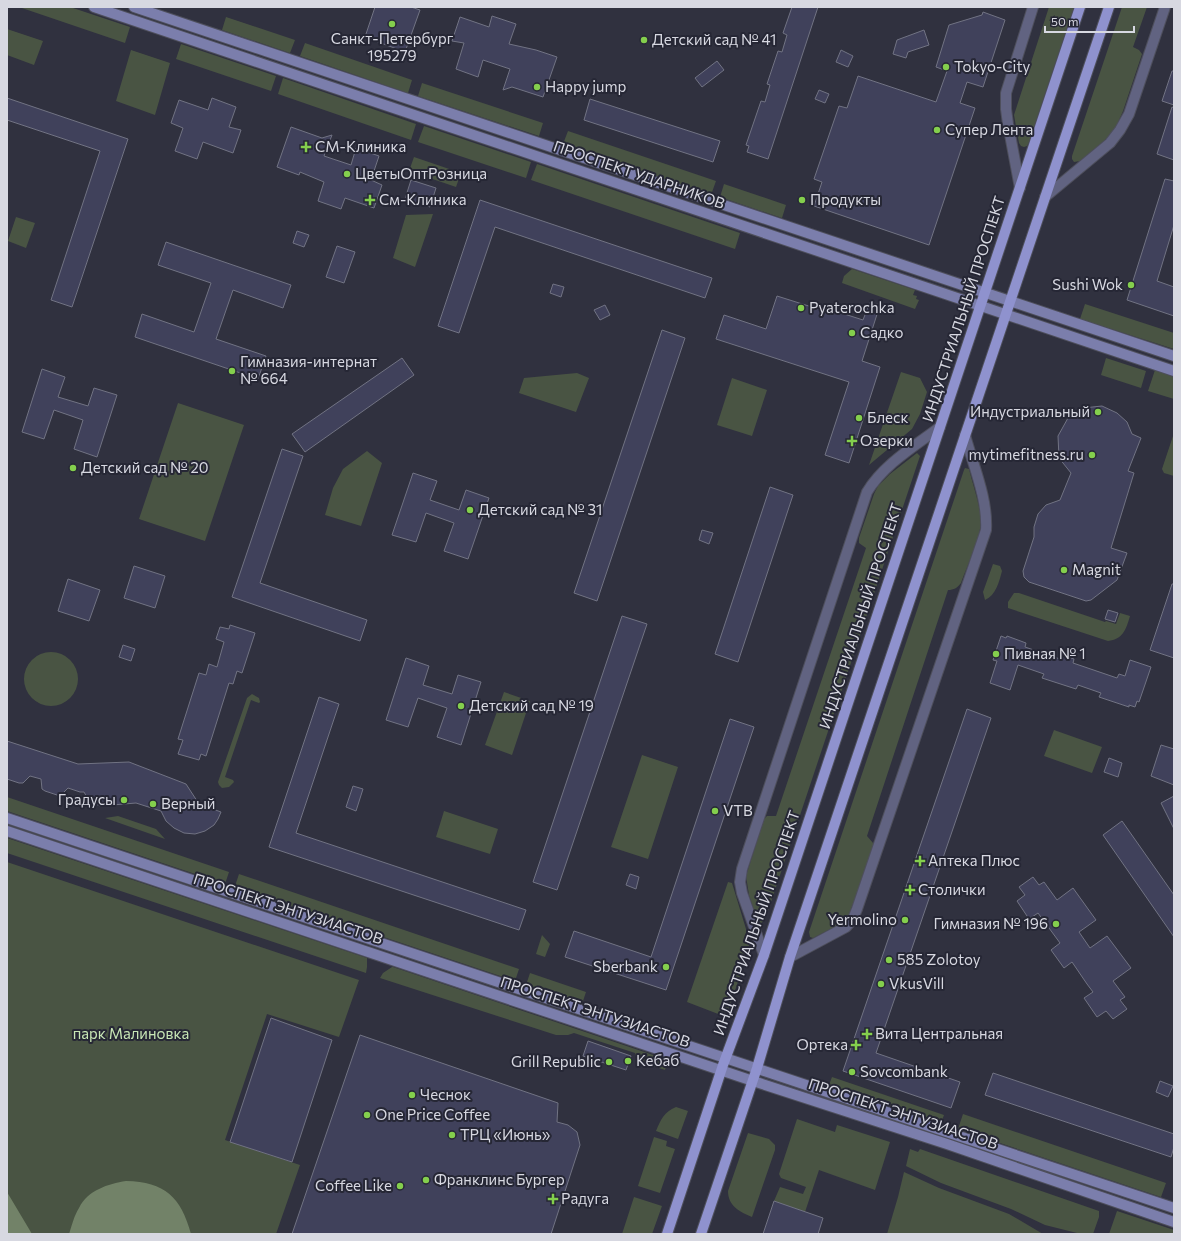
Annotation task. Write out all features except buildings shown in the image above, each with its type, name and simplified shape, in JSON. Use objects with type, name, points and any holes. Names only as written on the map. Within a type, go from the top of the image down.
[{"type":"main road","name":"ИНДУСТРИАЛЬНЫЙ ПРОСПЕКТ","points":[[667,1234],[726,1058],[764,955],[1080,7]]},
{"type":"main road","points":[[701,1234],[753,1081],[790,957],[1109,7]]},
{"type":"street","name":"ПРОСПЕКТ УДАРНИКОВ","points":[[94,7],[1174,371]]},
{"type":"street","name":"ПРОСПЕКТ УДАРНИКОВ","points":[[134,7],[1174,356]]},
{"type":"street","points":[[1020,188],[1008,124],[1006,93],[1033,7]]},
{"type":"street","points":[[1045,197],[1110,143],[1120,130],[1129,114],[1165,7]]},
{"type":"street","points":[[282,70],[286,58]]},
{"type":"street","points":[[764,955],[742,893],[740,882],[742,869],[867,492],[874,480],[883,471],[940,427]]},
{"type":"street","points":[[790,957],[846,927],[858,909],[984,537],[987,517],[985,505],[965,435]]},
{"type":"street","name":"ПРОСПЕКТ ЭНТУЗИАСТОВ","points":[[7,818],[1174,1208]]},
{"type":"street","name":"ПРОСПЕКТ ЭНТУЗИАСТОВ","points":[[7,831],[753,1081],[947,1144],[1174,1222]]},
{"type":"green space","points":[[19,7],[70,7],[130,27],[125,43]]},
{"type":"green space","points":[[1049,7],[1074,7],[1029,142],[1027,146],[1024,147],[1019,143],[1014,115]]},
{"type":"green space","points":[[1122,7],[1147,7],[1133,47],[1139,50],[1142,54],[1123,111],[1116,127],[1105,140],[1080,161],[1074,162],[1072,156]]},
{"type":"green space","points":[[226,17],[295,40],[290,53],[222,30]]},
{"type":"green space","points":[[7,29],[43,41],[34,65],[7,55]]},
{"type":"green space","points":[[305,43],[412,80],[408,93],[300,56]]},
{"type":"green space","points":[[181,44],[276,76],[271,91],[176,59]]},
{"type":"green space","points":[[131,50],[170,63],[155,115],[116,101]]},
{"type":"green space","points":[[283,78],[416,124],[411,140],[278,94]]},
{"type":"green space","points":[[422,83],[543,123],[539,136],[418,96]]},
{"type":"green space","points":[[424,126],[531,162],[526,178],[418,142]]},
{"type":"green space","points":[[568,131],[716,181],[711,195],[563,144]]},
{"type":"green space","points":[[414,157],[461,173],[456,187],[409,171]]},
{"type":"green space","points":[[537,164],[740,233],[735,249],[531,180]]},
{"type":"green space","points":[[724,184],[786,205],[782,218],[720,197]]},
{"type":"green space","points":[[433,214],[415,267],[393,258],[406,215]]},
{"type":"green space","points":[[16,217],[35,223],[26,248],[8,241]]},
{"type":"green space","points":[[852,269],[915,290],[913,295],[917,296],[916,299],[919,300],[915,309],[842,283],[844,276]]},
{"type":"green space","points":[[1085,304],[1174,333],[1174,349],[1080,319]]},
{"type":"green space","points":[[1106,358],[1146,371],[1141,388],[1101,375]]},
{"type":"green space","points":[[1155,370],[1174,377],[1174,399],[1148,391]]},
{"type":"green space","points":[[901,372],[920,378],[927,392],[920,414],[912,429],[869,465]]},
{"type":"green space","points":[[577,373],[589,378],[576,412],[519,393],[524,378]]},
{"type":"green space","points":[[732,378],[767,390],[752,436],[717,425]]},
{"type":"green space","points":[[178,403],[244,425],[205,541],[139,519]]},
{"type":"green space","points":[[1174,433],[1174,476],[1164,473],[1162,469]]},
{"type":"green space","points":[[367,451],[382,463],[361,526],[325,515],[333,488],[343,469]]},
{"type":"green space","points":[[917,453],[920,456],[765,920],[761,923],[757,919],[749,895],[746,876],[764,819],[767,816],[776,816],[866,548],[859,543],[859,538],[874,494],[878,486],[890,474]]},
{"type":"green space","points":[[965,468],[969,469],[981,518],[977,542],[961,583],[952,590],[948,590],[867,836],[873,843],[873,848],[849,915],[844,922],[813,938],[810,937],[809,932]]},
{"type":"green space","points":[[993,564],[1000,566],[1002,571],[994,592],[985,600],[983,592]]},
{"type":"green space","points":[[1014,593],[1019,593],[1105,622],[1116,624],[1120,613],[1130,616],[1123,633],[1117,638],[1108,641],[1008,608],[1008,602]]},
{"type":"green space","points":[[46,652],[56,652],[66,656],[74,664],[78,674],[78,684],[74,694],[66,702],[56,706],[46,706],[36,702],[28,694],[24,684],[24,674],[28,664],[36,656]]},
{"type":"green space","points":[[504,692],[530,701],[512,755],[485,745]]},
{"type":"green space","points":[[252,694],[259,698],[260,702],[251,700],[225,777],[233,780],[234,782],[229,787],[222,788],[218,782],[247,698]]},
{"type":"green space","points":[[1054,730],[1102,747],[1092,773],[1044,756]]},
{"type":"green space","points":[[642,755],[678,767],[648,859],[611,847]]},
{"type":"green space","points":[[7,797],[229,872],[225,884],[7,811]]},
{"type":"green space","points":[[444,811],[498,829],[490,854],[436,837]]},
{"type":"green space","points":[[118,816],[156,829],[165,839],[105,818]]},
{"type":"green space","points":[[7,838],[367,958],[366,973],[7,853]]},
{"type":"green space","name":"парк Малиновка","points":[[7,862],[359,980],[339,1037],[267,1014],[225,1140],[300,1165],[276,1234],[7,1234]]},
{"type":"green space","points":[[239,874],[519,969],[515,981],[237,888],[236,883]]},
{"type":"green space","points":[[728,882],[732,883],[746,929],[749,945],[726,1017],[687,1002]]},
{"type":"green space","points":[[542,935],[550,944],[545,957],[536,954]]},
{"type":"green space","points":[[392,967],[668,1060],[665,1070],[637,1061],[635,1053],[574,1033],[568,1035],[556,1035],[380,978],[383,973]]},
{"type":"green space","points":[[530,973],[586,992],[582,1004],[526,985]]},
{"type":"green space","points":[[832,1077],[944,1115],[941,1123],[829,1085]]},
{"type":"green space","points":[[676,1107],[688,1111],[678,1139],[656,1131],[663,1116]]},
{"type":"green space","points":[[963,1114],[1166,1183],[1161,1197],[958,1129]]},
{"type":"green space","points":[[797,1119],[835,1132],[837,1125],[890,1142],[875,1190],[819,1170],[805,1212],[774,1201],[780,1187],[803,1194],[806,1187],[781,1178],[779,1174]]},
{"type":"green space","points":[[748,1133],[769,1139],[775,1145],[775,1150],[752,1217],[739,1211],[732,1204],[728,1191]]},
{"type":"green space","points":[[654,1137],[667,1141],[666,1146],[675,1149],[660,1193],[638,1186]]},
{"type":"green space","points":[[910,1149],[918,1152],[920,1149],[1099,1211],[1099,1217],[1093,1234],[1081,1234],[1045,1225],[1011,1209],[941,1183],[906,1166]]},
{"type":"green space","points":[[904,1172],[939,1188],[1009,1214],[1043,1234],[887,1234]]},
{"type":"green space","points":[[634,1197],[662,1206],[652,1234],[622,1234]]},
{"type":"green space","points":[[1117,1211],[1174,1230],[1174,1234],[1109,1234]]},
{"type":"shaded area","points":[[126,1181],[151,1184],[161,1188],[169,1194],[182,1210],[191,1234],[69,1234],[77,1211],[83,1202],[93,1192],[112,1184]]},
{"type":"shaded area","points":[[7,1192],[32,1234],[7,1234]]},
{"type":"place","name":"Санкт-Петербург 195279","points":[[392,24]]},
{"type":"place","name":"Детский сад № 41","points":[[644,40]]},
{"type":"place","name":"Tokyo-City","points":[[946,67]]},
{"type":"place","name":"Happy jump","points":[[537,87]]},
{"type":"place","name":"Супер Лента","points":[[937,130]]},
{"type":"place","name":"СМ-Клиника","points":[[306,147]]},
{"type":"place","name":"ЦветыОптРозница","points":[[347,174]]},
{"type":"place","name":"См-Клиника","points":[[370,200]]},
{"type":"place","name":"Продукты","points":[[802,200]]},
{"type":"place","name":"Sushi Wok","points":[[1131,285]]},
{"type":"place","name":"Pyaterochka","points":[[801,308]]},
{"type":"place","name":"Садко","points":[[852,333]]},
{"type":"place","name":"Гимназия-интернат № 664","points":[[232,371]]},
{"type":"place","name":"Индустриальный","points":[[1098,412]]},
{"type":"place","name":"Блеск","points":[[859,418]]},
{"type":"place","name":"Озерки","points":[[852,441]]},
{"type":"place","name":"mytimefitness.ru","points":[[1092,455]]},
{"type":"place","name":"Детский сад № 20","points":[[73,468]]},
{"type":"place","name":"Детский сад № 31","points":[[470,510]]},
{"type":"place","name":"Magnit","points":[[1064,570]]},
{"type":"place","name":"Пивная № 1","points":[[996,654]]},
{"type":"place","name":"Детский сад № 19","points":[[461,706]]},
{"type":"place","name":"Градусы","points":[[124,800]]},
{"type":"place","name":"Верный","points":[[153,804]]},
{"type":"place","name":"VTB","points":[[715,811]]},
{"type":"place","name":"Аптека Плюс","points":[[920,861]]},
{"type":"place","name":"Столички","points":[[910,890]]},
{"type":"place","name":"Yermolino","points":[[905,920]]},
{"type":"place","name":"Гимназия № 196","points":[[1056,924]]},
{"type":"place","name":"585 Zolotoy","points":[[889,960]]},
{"type":"place","name":"Sberbank","points":[[666,967]]},
{"type":"place","name":"VkusVill","points":[[881,984]]},
{"type":"place","name":"Вита Центральная","points":[[867,1034]]},
{"type":"place","name":"Ортека","points":[[856,1045]]},
{"type":"place","name":"Кебаб","points":[[628,1061]]},
{"type":"place","name":"Grill Republic","points":[[609,1062]]},
{"type":"place","name":"Sovcombank","points":[[852,1072]]},
{"type":"place","name":"Чеснок","points":[[412,1095]]},
{"type":"place","name":"One Price Coffee","points":[[367,1115]]},
{"type":"place","name":"ТРЦ «Июнь»","points":[[452,1135]]},
{"type":"place","name":"Франклинс Бургер","points":[[426,1180]]},
{"type":"place","name":"Coffee Like","points":[[400,1186]]},
{"type":"place","name":"Радуга","points":[[553,1199]]}]
